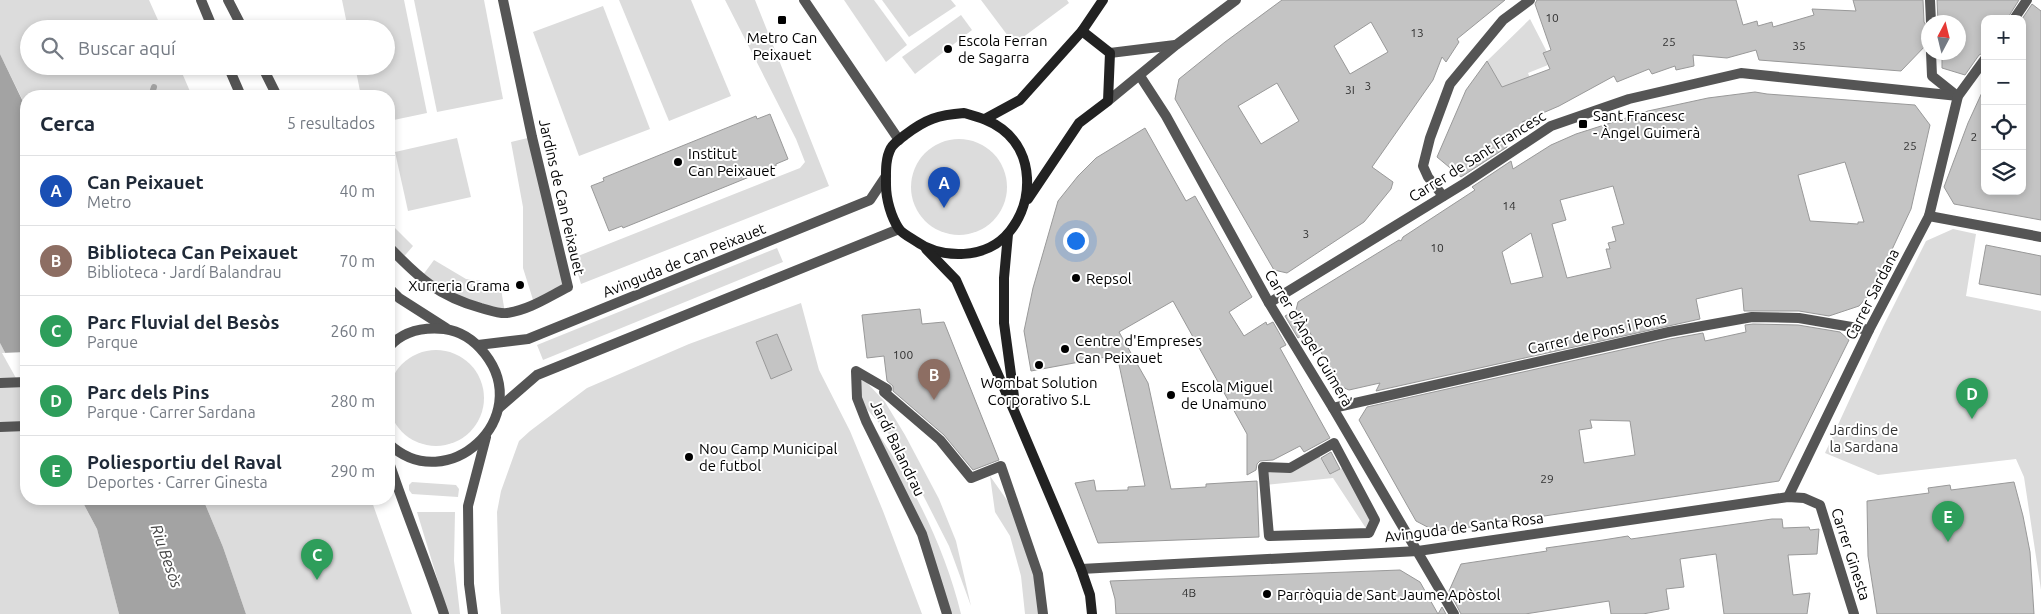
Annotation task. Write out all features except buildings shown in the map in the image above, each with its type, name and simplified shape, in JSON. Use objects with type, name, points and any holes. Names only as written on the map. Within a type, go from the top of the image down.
[{"type":"street","points":[[201,0],[209,20]]},
{"type":"street","points":[[228,0],[238,20]]},
{"type":"street","name":"Jardins de Can Peixauet","points":[[395,253],[420,279],[458,302],[494,312],[505,314],[526,308],[568,287],[532,137],[503,0]]},
{"type":"street","points":[[804,0],[899,140]]},
{"type":"street","points":[[985,119],[1020,100],[1082,31],[1103,0]]},
{"type":"street","points":[[1024,206],[1080,123],[1176,45],[1236,0]]},
{"type":"street","points":[[1443,196],[1428,177],[1423,166],[1430,138],[1450,84],[1504,20],[1530,0]]},
{"type":"street","points":[[1930,0],[1930,15]]},
{"type":"street","points":[[2017,15],[2027,0]]},
{"type":"street","points":[[1082,31],[1110,54],[1176,45]]},
{"type":"street","points":[[1108,101],[1110,54]]},
{"type":"street","points":[[1931,60],[1932,76],[1958,96],[1984,60]]},
{"type":"street","name":"Carrer de Sant Francesc","points":[[1269,303],[1443,196],[1551,126],[1629,99],[1741,73],[1958,96]]},
{"type":"street","points":[[232,75],[238,90]]},
{"type":"street","points":[[266,75],[274,90]]},
{"type":"street","name":"Carrer d'Àngel Guimerà","points":[[1140,76],[1166,116],[1269,303],[1454,614]]},
{"type":"street","name":"Carrer Sardana","points":[[1788,497],[1869,330],[1929,216],[1958,96]]},
{"type":"street","points":[[923,246],[945,254],[968,254],[990,247],[1008,234],[1018,222],[1028,186],[1026,165],[1017,146],[1003,130],[985,119],[964,113],[942,114],[922,122],[891,148],[886,165],[886,193],[890,209],[899,229],[923,246],[956,280],[1016,413],[1081,569],[1090,595],[1092,614]]},
{"type":"street","name":"Avinguda de Can Peixauet","points":[[478,345],[533,337],[870,200],[886,176]]},
{"type":"street","points":[[1929,216],[2041,237]]},
{"type":"street","points":[[499,408],[537,375],[899,229]]},
{"type":"street","points":[[1008,234],[1004,278],[1004,323],[1016,413]]},
{"type":"street","points":[[395,295],[449,330],[464,336],[478,345],[492,363],[500,385],[499,408],[494,422],[486,436],[472,450],[453,459],[433,462],[413,459],[395,450]]},
{"type":"street","name":"Carrer de Pons i Pons","points":[[1333,408],[1670,332],[1752,317],[1799,318],[1869,330]]},
{"type":"street","points":[[395,340],[413,331],[431,328],[449,330]]},
{"type":"street","name":"Jardí Balandrau","points":[[947,614],[922,534],[866,421],[858,398],[856,371],[888,389],[884,392],[940,440],[971,478],[1001,466],[1038,574],[1043,614]]},
{"type":"street","points":[[0,383],[20,382]]},
{"type":"street","points":[[0,427],[20,426]]},
{"type":"street","points":[[473,614],[469,584],[468,506],[486,436]]},
{"type":"street","points":[[1334,443],[1375,520],[1369,533],[1270,536],[1263,467],[1290,468],[1334,443]]},
{"type":"street","points":[[395,481],[444,614]]},
{"type":"street","name":"Avinguda de Santa Rosa","points":[[1081,569],[1418,551],[1788,497]]},
{"type":"street","name":"Carrer Ginesta","points":[[1788,497],[1804,498],[1820,506],[1854,614]]},
{"type":"green space","points":[[0,0],[149,0],[158,20],[20,20],[20,75],[183,75],[189,90],[20,90],[20,95],[0,54]]},
{"type":"green space","points":[[342,0],[404,0],[427,113],[395,120],[395,90],[360,90],[357,75],[395,75],[395,20],[346,20]]},
{"type":"green space","points":[[414,0],[484,0],[503,99],[437,112]]},
{"type":"green space","points":[[619,0],[691,0],[731,96],[669,121]]},
{"type":"green space","points":[[725,0],[755,0],[829,186],[581,284],[573,258],[800,168],[805,162],[796,139]]},
{"type":"green space","points":[[844,0],[874,0],[907,45],[886,62]]},
{"type":"green space","points":[[882,0],[951,0],[956,6],[909,37]]},
{"type":"green space","points":[[981,0],[1067,0],[1069,3],[1014,44]]},
{"type":"green space","points":[[603,6],[650,129],[579,156],[533,32]]},
{"type":"green space","points":[[961,15],[972,30],[915,74],[902,57]]},
{"type":"green space","points":[[1530,19],[1547,52],[1543,54],[1548,65],[1528,73],[1543,113],[1524,125],[1487,61]]},
{"type":"green space","points":[[532,137],[568,287],[534,303],[523,268],[523,207],[511,142]]},
{"type":"green space","points":[[457,138],[471,197],[408,211],[395,152]]},
{"type":"green space","points":[[959,139],[977,143],[993,153],[1003,169],[1007,187],[1003,205],[993,221],[977,231],[959,235],[941,231],[925,221],[915,205],[911,187],[915,169],[925,153],[941,143]]},
{"type":"green space","points":[[395,228],[413,246],[401,260],[395,254]]},
{"type":"green space","name":"Jardins de la Sardana","points":[[1953,229],[1976,234],[1966,296],[2041,311],[2041,590],[2024,477],[2016,459],[1878,475],[1825,453],[1883,327],[1926,241]]},
{"type":"green space","points":[[777,248],[783,262],[543,360],[537,345]]},
{"type":"green space","points":[[434,260],[466,279],[500,283],[505,313],[494,312],[420,279]]},
{"type":"green space","name":"Nou Camp Municipal de futbol","points":[[801,303],[819,370],[850,431],[922,614],[501,614],[497,512],[501,491],[519,441],[587,388],[689,344]]},
{"type":"green space","points":[[0,343],[20,381],[20,505],[84,505],[97,529],[119,614],[0,614]]},
{"type":"green space","points":[[436,350],[445,351],[463,358],[476,371],[483,389],[483,407],[476,425],[463,438],[454,442],[436,446],[427,445],[409,438],[395,423],[395,373],[409,358],[418,354]]},
{"type":"green space","points":[[856,371],[885,402],[939,499],[956,541],[971,606],[949,546],[896,442],[857,398]]},
{"type":"green space","points":[[869,420],[898,465],[924,513],[945,562],[961,614],[947,614],[942,593]]},
{"type":"green space","points":[[1317,453],[1331,474],[1346,466],[1375,520],[1369,533],[1333,478],[1265,485],[1263,467],[1290,468]]},
{"type":"green space","points":[[990,476],[1016,513],[1024,531],[1043,614],[1025,614],[1021,576],[1010,536],[995,512]]},
{"type":"green space","points":[[412,482],[456,485],[459,489],[458,497],[412,494],[409,490],[409,485]]},
{"type":"green space","points":[[206,505],[373,505],[412,614],[246,614],[223,547]]},
{"type":"green space","points":[[417,512],[455,512],[454,561],[460,614],[448,614]]},
{"type":"water","points":[[0,54],[20,96],[20,381],[0,343]]},
{"type":"water","name":"Riu Besòs","points":[[84,505],[206,505],[223,547],[246,614],[119,614],[97,529]]},
{"type":"pier","points":[[20,352],[20,385],[2,353]]},
{"type":"place","name":"Metro Can Peixauet","points":[[782,20]]},
{"type":"place","name":"Escola Ferran de Sagarra","points":[[948,49]]},
{"type":"place","name":"Sant Francesc - Àngel Guimerà","points":[[1583,124]]},
{"type":"place","name":"Institut Can Peixauet","points":[[678,162]]},
{"type":"place","name":"Can Peixauet","points":[[944,208]]},
{"type":"place","name":"Repsol","points":[[1076,278]]},
{"type":"place","name":"Xurreria Grama","points":[[520,285]]},
{"type":"place","name":"Centre d'Empreses Can Peixauet","points":[[1065,349]]},
{"type":"place","name":"Wombat Solution Corporativo S.L","points":[[1039,365]]},
{"type":"place","name":"Escola Miguel de Unamuno","points":[[1171,395]]},
{"type":"place","name":"Biblioteca Can Peixauet","points":[[934,400]]},
{"type":"place","name":"Parc dels Pins","points":[[1972,419]]},
{"type":"place","name":"Nou Camp Municipal de futbol","points":[[689,457]]},
{"type":"place","name":"Poliesportiu del Raval","points":[[1948,542]]},
{"type":"place","name":"Parc Fluvial del Besòs","points":[[317,580]]},
{"type":"place","name":"Parròquia de Sant Jaume Apòstol","points":[[1267,594]]}]
